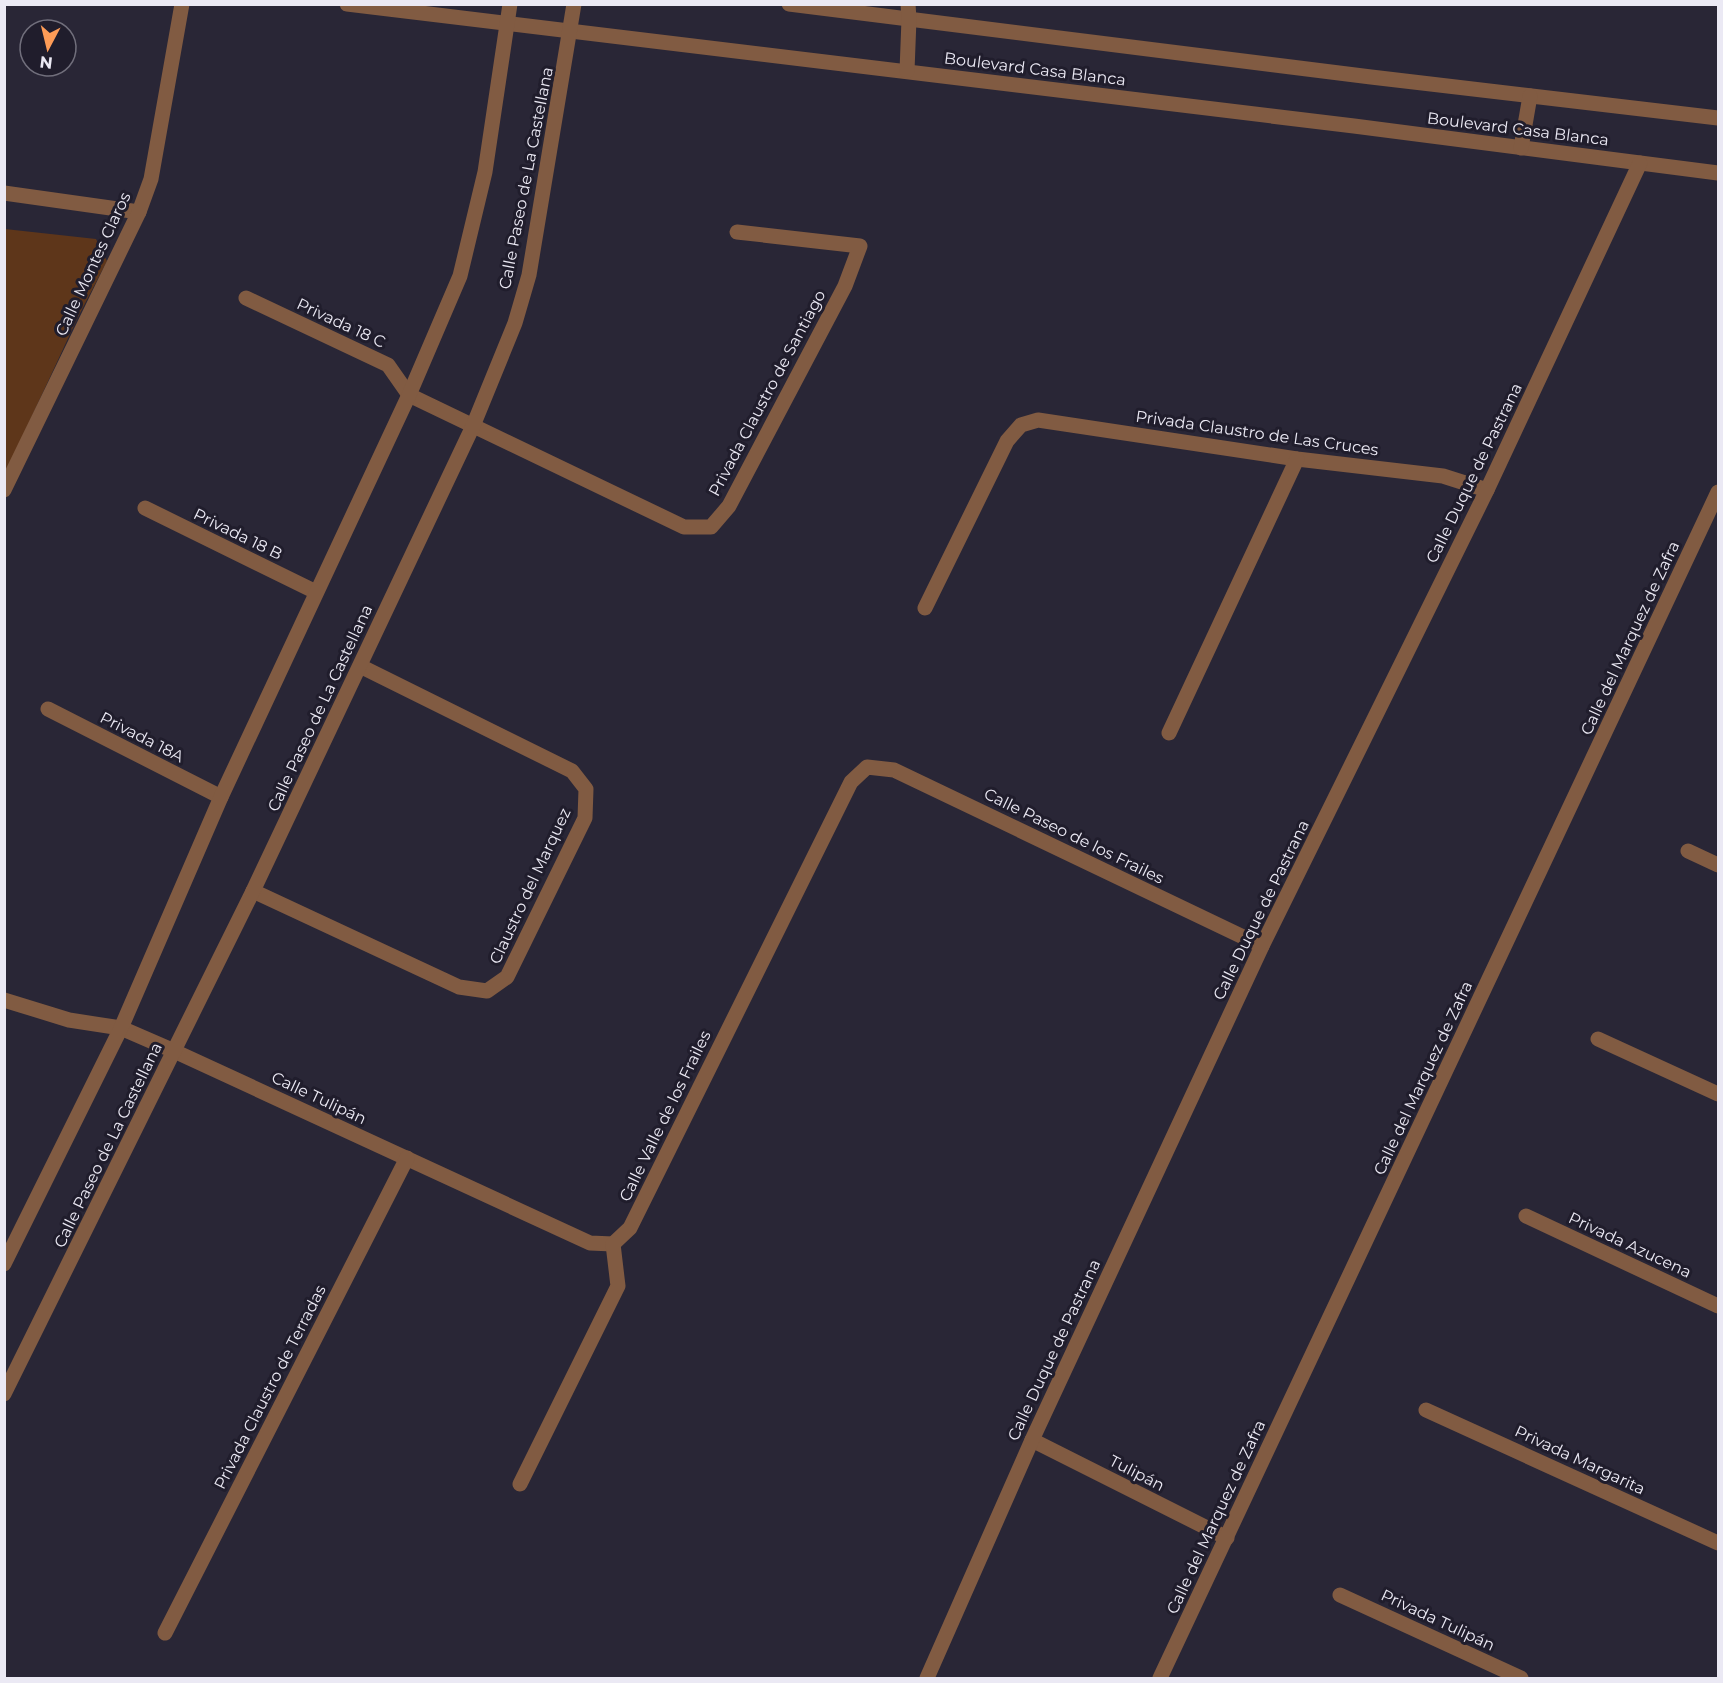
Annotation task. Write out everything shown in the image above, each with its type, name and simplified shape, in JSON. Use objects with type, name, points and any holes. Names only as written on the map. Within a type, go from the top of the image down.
[{"type":"street","name":"Calle Montes Claros","points":[[4,490],[140,212],[151,179],[182,4]]},
{"type":"street","name":"Boulevard Casa Blanca","points":[[347,4],[907,71],[1719,173]]},
{"type":"street","points":[[4,1264],[121,1028],[221,797],[409,395],[460,276],[485,172],[510,4]]},
{"type":"street","name":"Calle Paseo de La Castellana","points":[[4,1394],[253,891],[473,426],[514,323],[529,275],[574,4]]},
{"type":"street","name":"Boulevard Casa Blanca","points":[[789,4],[908,12],[1530,96],[1719,118]]},
{"type":"street","points":[[907,71],[908,12]]},
{"type":"street","points":[[1521,148],[1530,96]]},
{"type":"street","name":"Calle Duque de Pastrana","points":[[927,1678],[1032,1440],[1263,946],[1487,490],[1640,163]]},
{"type":"street","points":[[4,193],[140,212]]},
{"type":"street","name":"Privada Claustro de Santiago","points":[[473,426],[684,527],[711,527],[729,506],[845,286],[860,246],[737,231]]},
{"type":"street","name":"Privada 18 C","points":[[246,298],[388,365],[409,395]]},
{"type":"street","points":[[409,395],[473,426]]},
{"type":"street","name":"Privada Claustro de Las Cruces","points":[[925,608],[1007,441],[1021,425],[1038,420],[1298,459],[1443,476],[1487,490]]},
{"type":"street","points":[[1169,733],[1298,459]]},
{"type":"street","name":"Calle del Marquez de Zafra","points":[[1160,1678],[1719,492]]},
{"type":"street","name":"Privada 18 B","points":[[145,508],[316,592]]},
{"type":"street","name":"Claustro del Marquez","points":[[253,891],[459,987],[486,991],[507,977],[585,818],[586,789],[572,771],[360,666]]},
{"type":"street","name":"Privada 18A","points":[[48,709],[221,797]]},
{"type":"street","name":"Calle Paseo de los Frailes","points":[[867,767],[894,770],[1263,946]]},
{"type":"street","name":"Calle Valle de los Frailes","points":[[613,1244],[630,1228],[851,782],[867,767]]},
{"type":"street","points":[[1688,851],[1719,865]]},
{"type":"street","name":"Calle Tulipán","points":[[4,1000],[69,1020],[121,1028],[590,1243],[613,1244]]},
{"type":"street","points":[[1598,1039],[1719,1094]]},
{"type":"street","name":"Privada Claustro de Terradas","points":[[165,1633],[406,1158]]},
{"type":"street","name":"Privada Azucena","points":[[1526,1216],[1719,1306]]},
{"type":"street","points":[[520,1484],[618,1286],[613,1244]]},
{"type":"street","name":"Privada Margarita","points":[[1426,1410],[1719,1543]]},
{"type":"street","name":"Tulipán","points":[[1032,1440],[1227,1538]]},
{"type":"street","name":"Privada Tulipán","points":[[1340,1595],[1521,1678]]},
{"type":"shaded area","points":[[5,229],[96,239],[107,261],[77,319],[5,474]]}]
